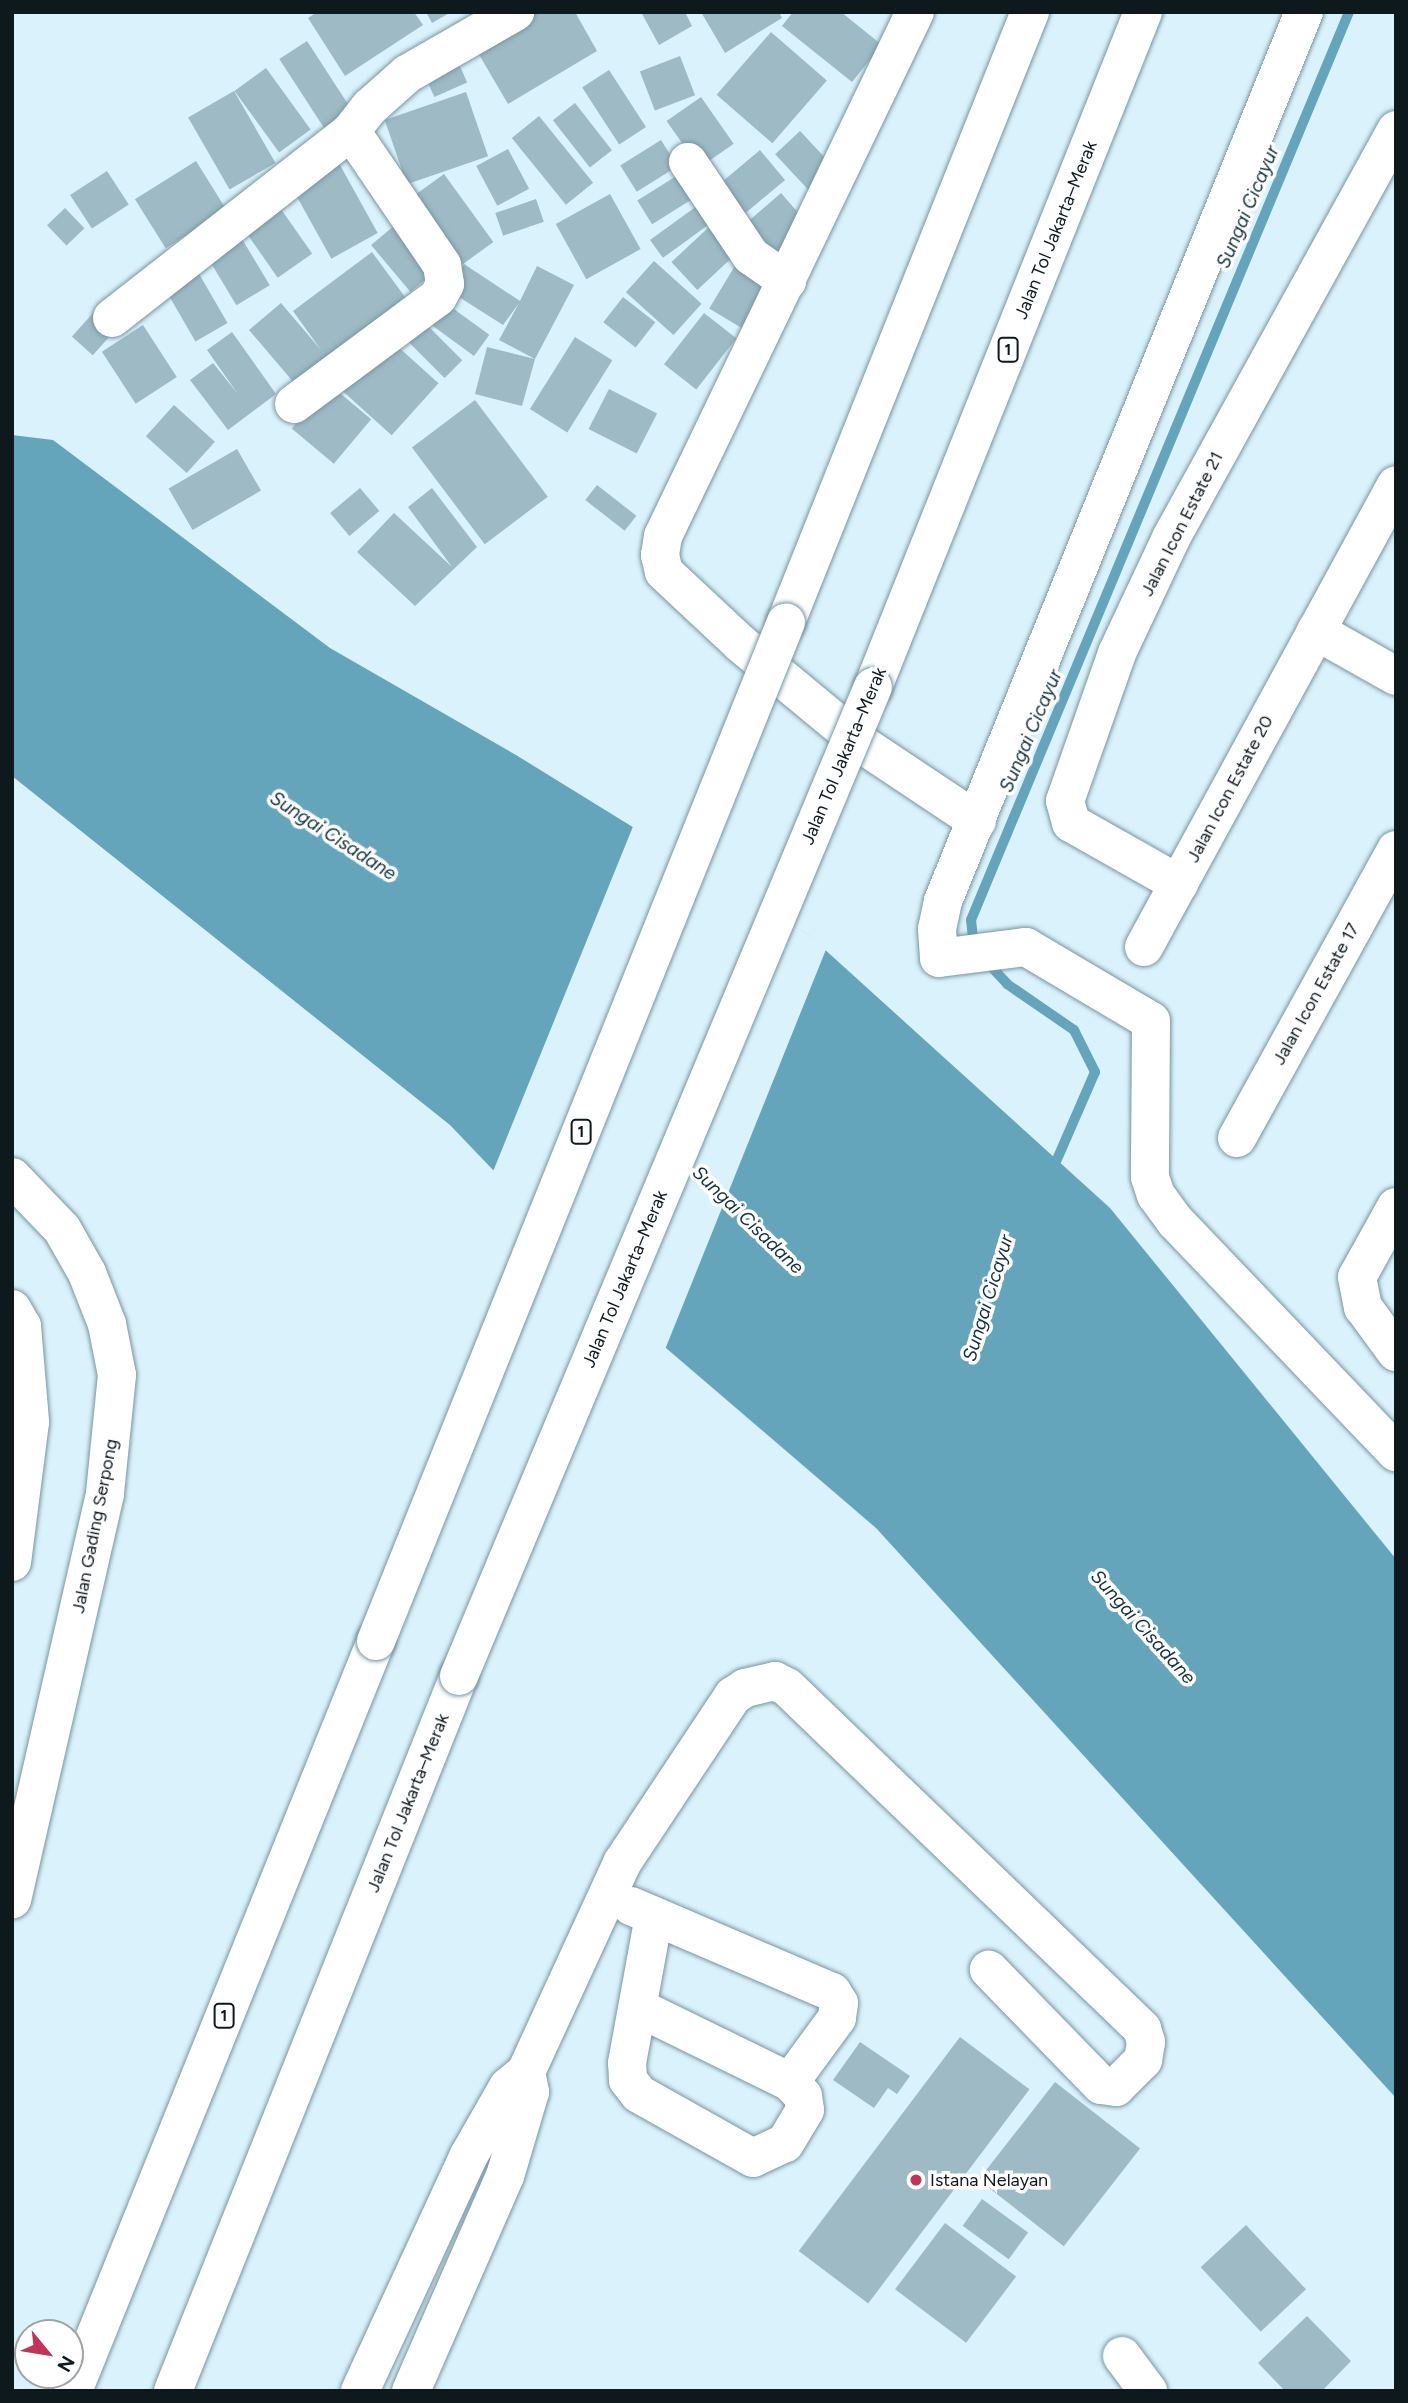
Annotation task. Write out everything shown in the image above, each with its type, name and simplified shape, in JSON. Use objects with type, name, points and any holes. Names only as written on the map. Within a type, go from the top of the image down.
[{"type":"main road","points":[[112,318],[351,131],[370,107],[407,74],[515,12]]},
{"type":"main road","points":[[915,12],[663,536],[660,555],[664,572],[741,644],[863,746],[976,821]]},
{"type":"main road","name":"1","points":[[73,2391],[1030,12]]},
{"type":"main road","name":"Jalan Tol Jakarta–Merak","points":[[173,2391],[459,1676],[873,687],[1143,12]]},
{"type":"main road","points":[[1304,12],[943,901],[937,929],[939,958],[1026,947],[1151,1021],[1150,1177],[1156,1195],[1175,1221],[1396,1452]]},
{"type":"main road","name":"Jalan Icon Estate 21","points":[[1179,884],[1071,823],[1065,801],[1117,653],[1171,538],[1396,130]]},
{"type":"main road","points":[[294,404],[438,297],[445,284],[442,265],[351,131]]},
{"type":"main road","points":[[688,162],[751,256],[787,281]]},
{"type":"main road","name":"Jalan Icon Estate 20","points":[[1144,947],[1396,485]]},
{"type":"main road","points":[[1316,631],[1396,676]]},
{"type":"main road","name":"Jalan Icon Estate 17","points":[[1237,1138],[1396,850]]},
{"type":"main road","name":"Jalan Gading Serpong","points":[[12,1177],[62,1229],[87,1273],[107,1324],[117,1375],[105,1494],[12,1899]]},
{"type":"main road","points":[[1396,1207],[1357,1277],[1363,1307],[1396,1352]]},
{"type":"main road","points":[[12,1310],[22,1326],[30,1422],[12,1562]]},
{"type":"main road","points":[[360,2391],[468,2158],[508,2087],[526,2072],[622,1863],[733,1696],[745,1688],[775,1681],[787,1687],[1142,2029],[1146,2042],[1143,2060],[1116,2087],[1101,2085],[989,1970]]},
{"type":"main road","points":[[607,1895],[832,1992],[839,2003],[836,2018],[790,2081]]},
{"type":"main road","points":[[639,2008],[790,2081],[803,2096],[805,2110],[785,2143],[762,2157],[738,2152],[639,2094],[628,2080],[639,2008],[654,1916]]},
{"type":"main road","points":[[411,2391],[505,2175],[530,2092],[526,2072]]},
{"type":"main road","points":[[1122,2356],[1148,2391]]},
{"type":"water","name":"Sungai Cisadane","points":[[12,435],[53,440],[330,648],[516,755],[811,937],[1110,1208],[1396,1559],[1396,2098],[876,1528],[652,1336],[450,1125],[12,776]]},
{"type":"pier","points":[[634,824],[827,947],[664,1352],[492,1174]]},
{"type":"building","points":[[317,12],[414,12],[423,25],[345,76],[308,18]]},
{"type":"building","points":[[426,12],[451,12],[432,23]]},
{"type":"building","points":[[531,12],[575,12],[597,51],[508,104],[474,46]]},
{"type":"building","points":[[641,12],[685,12],[692,26],[659,45]]},
{"type":"building","points":[[701,12],[779,12],[782,18],[725,53]]},
{"type":"building","points":[[793,12],[841,12],[882,45],[852,82],[782,26]]},
{"type":"building","points":[[771,32],[827,81],[772,143],[717,95]]},
{"type":"building","points":[[307,41],[359,121],[331,139],[279,59]]},
{"type":"building","points":[[455,55],[467,82],[434,97],[422,70]]},
{"type":"building","points":[[680,56],[695,95],[655,111],[640,71]]},
{"type":"building","points":[[266,68],[311,129],[279,152],[234,91]]},
{"type":"building","points":[[609,70],[646,127],[619,144],[582,87]]},
{"type":"building","points":[[234,91],[276,163],[230,189],[188,118]]},
{"type":"building","points":[[466,92],[488,156],[407,184],[385,120]]},
{"type":"building","points":[[701,97],[734,144],[699,168],[667,121]]},
{"type":"building","points":[[575,103],[612,150],[590,168],[553,120]]},
{"type":"building","points":[[539,116],[593,183],[566,205],[512,138]]},
{"type":"building","points":[[800,131],[834,168],[809,191],[775,154]]},
{"type":"building","points":[[661,140],[677,166],[637,192],[620,165]]},
{"type":"building","points":[[508,149],[529,189],[497,206],[476,166]]},
{"type":"building","points":[[760,150],[785,180],[740,218],[715,188]]},
{"type":"building","points":[[335,156],[378,233],[331,259],[289,182]]},
{"type":"building","points":[[196,161],[227,210],[166,248],[135,199]]},
{"type":"building","points":[[107,171],[129,205],[92,229],[70,195]]},
{"type":"building","points":[[444,174],[493,242],[461,265],[412,198]]},
{"type":"building","points":[[678,175],[693,199],[652,224],[637,200]]},
{"type":"building","points":[[781,193],[809,225],[768,262],[739,229]]},
{"type":"building","points":[[610,194],[641,249],[586,279],[556,224]]},
{"type":"building","points":[[536,199],[544,222],[503,236],[495,213]]},
{"type":"building","points":[[276,202],[312,254],[278,278],[242,226]]},
{"type":"building","points":[[701,203],[714,221],[663,258],[650,240]]},
{"type":"building","points":[[65,208],[84,228],[66,246],[47,225]]},
{"type":"building","points":[[401,220],[440,267],[410,292],[371,245]]},
{"type":"building","points":[[708,228],[734,256],[697,290],[671,262]]},
{"type":"building","points":[[242,239],[270,285],[236,305],[209,259]]},
{"type":"building","points":[[372,252],[405,297],[295,384],[249,330],[281,303],[321,350],[293,311]]},
{"type":"building","points":[[654,261],[702,304],[673,335],[626,292]]},
{"type":"building","points":[[464,264],[520,301],[537,266],[574,285],[535,359],[499,340],[519,303],[503,325],[448,290]]},
{"type":"building","points":[[736,264],[776,288],[750,333],[709,309]]},
{"type":"building","points":[[198,272],[228,323],[195,342],[166,290]]},
{"type":"building","points":[[623,297],[655,322],[636,347],[603,322]]},
{"type":"building","points":[[440,299],[489,335],[474,356],[425,320]]},
{"type":"building","points":[[94,312],[115,331],[93,355],[72,337]]},
{"type":"building","points":[[704,313],[736,338],[696,389],[664,364]]},
{"type":"building","points":[[417,315],[462,360],[445,378],[399,333]]},
{"type":"building","points":[[143,325],[177,377],[136,404],[102,352]]},
{"type":"building","points":[[232,332],[276,394],[228,430],[190,380],[213,363],[238,394],[207,350]]},
{"type":"building","points":[[385,335],[439,383],[392,435],[338,387]]},
{"type":"building","points":[[575,337],[612,360],[567,432],[530,409]]},
{"type":"building","points":[[487,347],[535,359],[522,406],[475,394]]},
{"type":"building","points":[[329,384],[371,419],[334,464],[292,428]]},
{"type":"building","points":[[609,389],[657,414],[637,454],[589,429]]},
{"type":"building","points":[[475,400],[548,497],[485,544],[412,448]]},
{"type":"building","points":[[174,405],[215,442],[187,473],[146,436]]},
{"type":"building","points":[[237,449],[261,491],[193,530],[169,488]]},
{"type":"building","points":[[597,485],[636,516],[625,531],[585,500]]},
{"type":"building","points":[[360,488],[379,511],[349,536],[330,513]]},
{"type":"building","points":[[432,488],[477,547],[415,606],[357,552],[394,513],[452,567],[408,507]]},
{"type":"building","points":[[960,2037],[1029,2089],[868,2303],[799,2251]]},
{"type":"building","points":[[860,2042],[910,2076],[897,2094],[888,2088],[874,2108],[833,2080]]},
{"type":"building","points":[[1055,2082],[1140,2148],[1064,2246],[979,2180]]},
{"type":"building","points":[[982,2199],[1028,2233],[1009,2259],[963,2226]]},
{"type":"building","points":[[945,2223],[1016,2277],[966,2343],[895,2289]]},
{"type":"building","points":[[1246,2225],[1306,2289],[1261,2332],[1201,2267]]},
{"type":"building","points":[[1307,2316],[1351,2361],[1322,2391],[1285,2391],[1258,2363]]},
{"type":"waterway","name":"Sungai Cicayur","points":[[974,948],[971,920],[1349,12]]},
{"type":"waterway","name":"Sungai Cicayur","points":[[985,960],[1007,984],[1074,1030],[1095,1072],[1051,1173]]},
{"type":"place","name":"Istana Nelayan","points":[[916,2180]]}]
